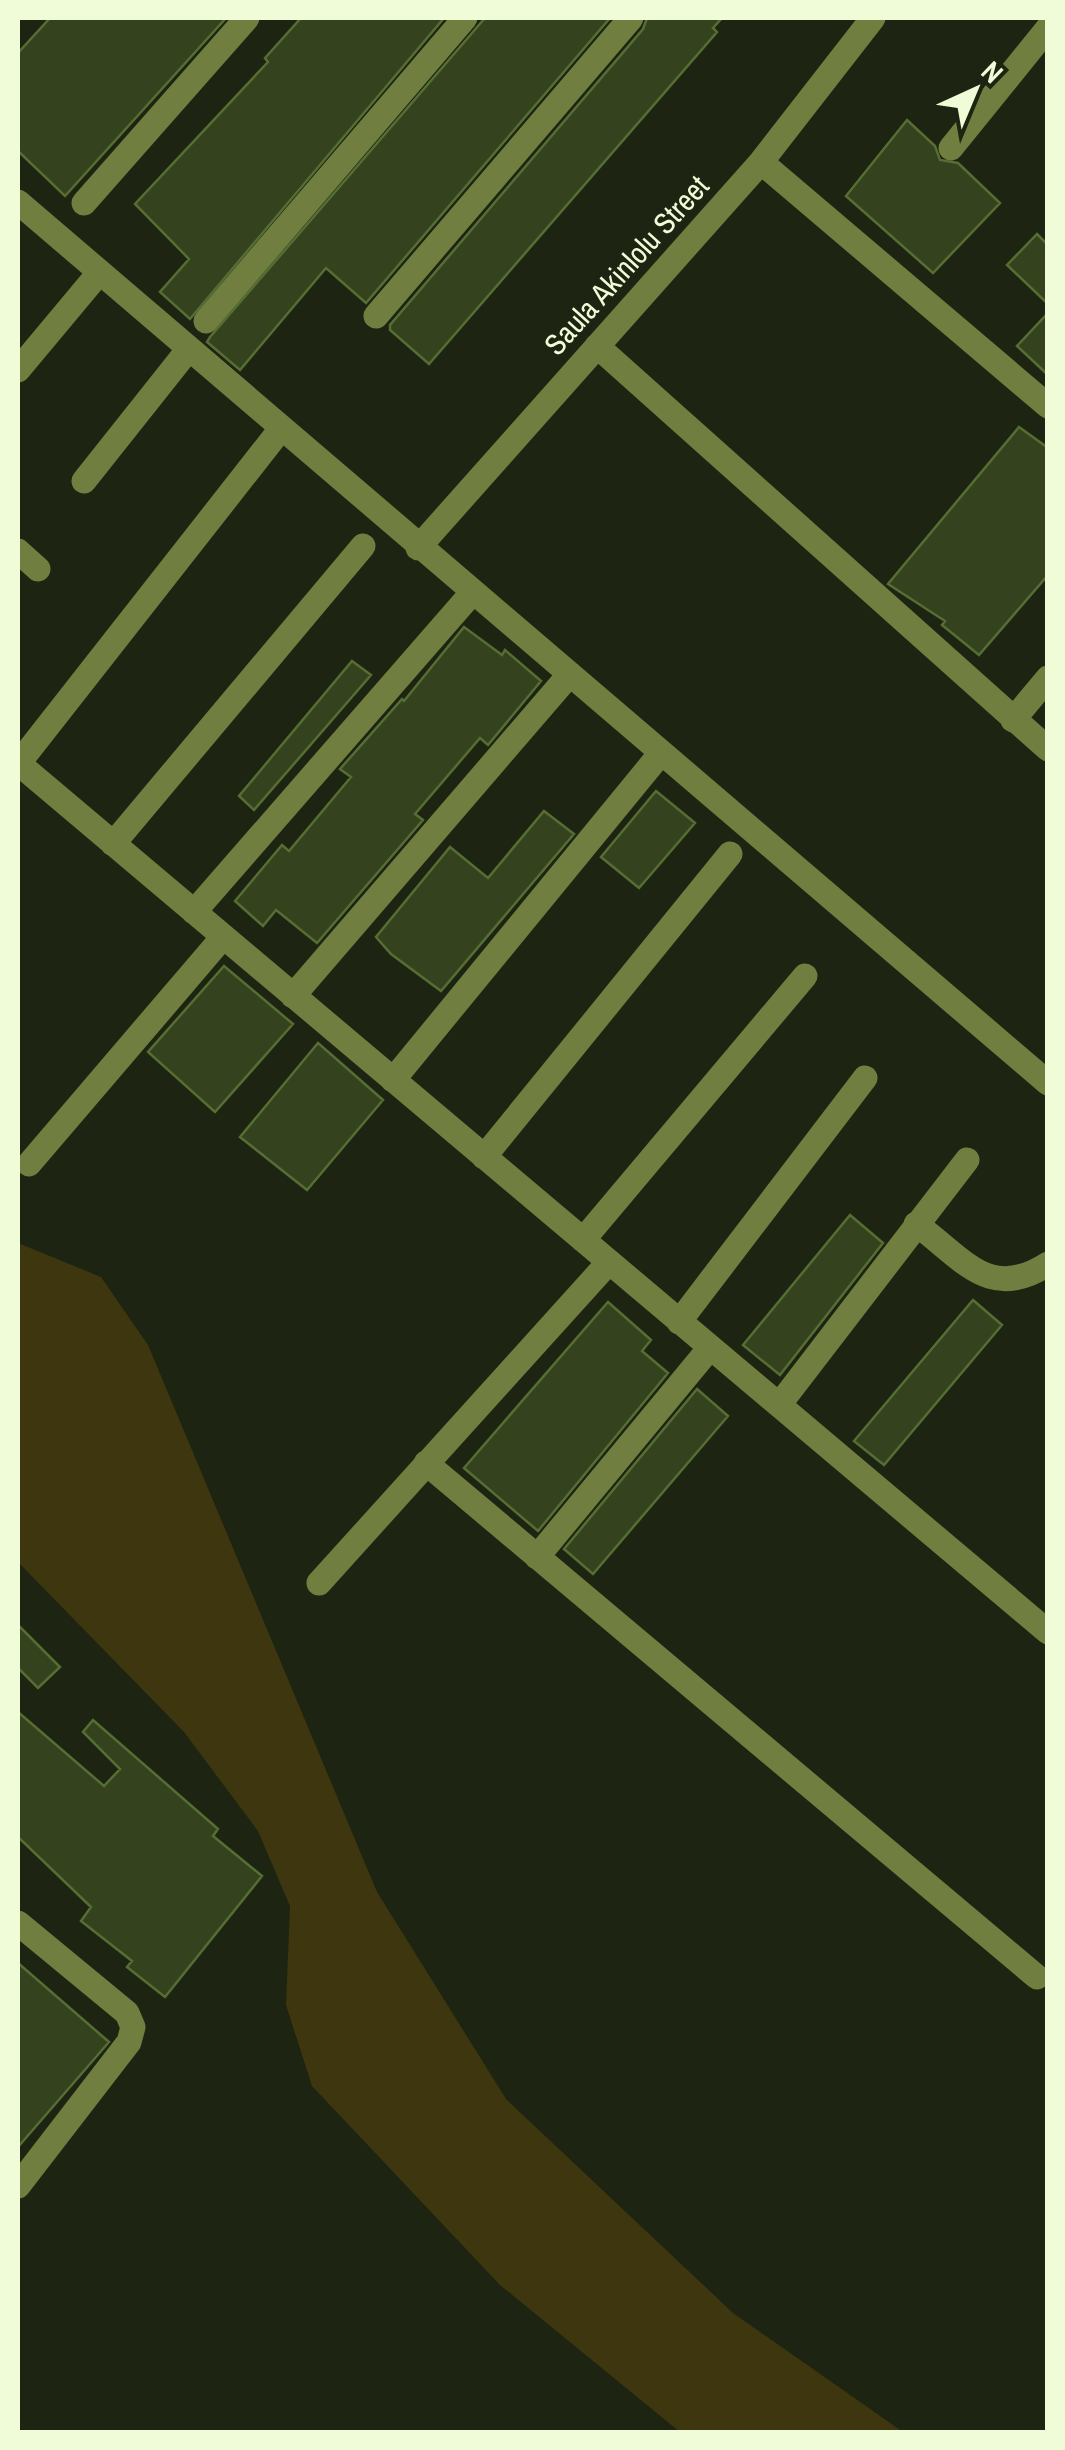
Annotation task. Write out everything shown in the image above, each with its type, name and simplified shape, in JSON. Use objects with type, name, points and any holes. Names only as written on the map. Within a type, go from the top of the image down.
[{"type":"street","points":[[84,204],[248,18]]},
{"type":"street","points":[[206,321],[465,18]]},
{"type":"street","points":[[376,316],[632,18]]},
{"type":"street","name":"Saula Akinlolu Street","points":[[418,548],[761,162],[873,18]]},
{"type":"street","points":[[951,148],[1048,28]]},
{"type":"street","points":[[761,162],[1048,406]]},
{"type":"street","points":[[18,202],[1048,1083]]},
{"type":"street","points":[[18,370],[99,273]]},
{"type":"street","points":[[597,346],[1048,749]]},
{"type":"street","points":[[84,481],[188,350]]},
{"type":"street","points":[[280,430],[18,763],[1048,1632]]},
{"type":"street","points":[[113,844],[363,546]]},
{"type":"street","points":[[18,551],[38,568]]},
{"type":"street","points":[[194,912],[472,594]]},
{"type":"street","points":[[293,996],[570,674]]},
{"type":"street","points":[[1013,720],[1048,678]]},
{"type":"street","points":[[393,1080],[661,752]]},
{"type":"street","points":[[484,1157],[730,854]]},
{"type":"street","points":[[29,1164],[223,937]]},
{"type":"street","points":[[583,1240],[805,976]]},
{"type":"street","points":[[679,1322],[866,1078]]},
{"type":"street","points":[[778,1406],[966,1160]]},
{"type":"street","points":[[916,1224],[988,1278],[1006,1283],[1026,1278],[1048,1264]]},
{"type":"street","points":[[319,1583],[608,1262]]},
{"type":"street","points":[[537,1557],[708,1349]]},
{"type":"street","points":[[426,1463],[1037,1977]]},
{"type":"street","points":[[18,1922],[127,2013],[133,2027],[128,2042],[18,2186]]},
{"type":"shaded area","points":[[18,1243],[101,1277],[148,1345],[377,1892],[506,2099],[733,2313],[903,2432],[680,2432],[500,2285],[312,2086],[286,2005],[290,1906],[258,1831],[184,1732],[18,1562]]},
{"type":"building","points":[[50,18],[226,18],[65,196],[18,151],[18,53]]},
{"type":"building","points":[[301,18],[444,18],[190,319],[160,292],[189,259],[135,204],[268,62],[265,58]]},
{"type":"building","points":[[485,18],[610,18],[366,303],[326,268],[240,370],[207,342],[210,337]]},
{"type":"building","points":[[647,18],[722,18],[713,28],[717,32],[429,364],[390,330],[390,325],[643,29]]},
{"type":"building","points":[[907,120],[935,146],[940,160],[958,163],[1000,203],[933,273],[846,196]]},
{"type":"building","points":[[1037,234],[1048,245],[1048,304],[1007,265]]},
{"type":"building","points":[[1048,313],[1048,375],[1017,346]]},
{"type":"building","points":[[1019,427],[1048,448],[1048,575],[979,655],[942,625],[945,621],[888,584]]},
{"type":"building","points":[[464,627],[502,655],[505,650],[541,681],[488,745],[480,738],[415,814],[423,820],[317,943],[276,910],[263,926],[235,901],[282,845],[289,851],[351,777],[340,769],[404,701]]},
{"type":"building","points":[[352,661],[371,675],[254,810],[239,796]]},
{"type":"building","points":[[656,791],[695,823],[639,888],[601,857]]},
{"type":"building","points":[[544,811],[574,834],[441,991],[391,954],[376,937],[450,847],[488,878]]},
{"type":"building","points":[[224,966],[293,1024],[215,1112],[148,1052]]},
{"type":"building","points":[[318,1043],[383,1100],[307,1190],[240,1137]]},
{"type":"building","points":[[850,1215],[883,1243],[780,1375],[743,1345]]},
{"type":"building","points":[[973,1300],[1002,1325],[884,1465],[854,1441]]},
{"type":"building","points":[[608,1302],[651,1340],[642,1351],[668,1373],[538,1531],[464,1468]]},
{"type":"building","points":[[697,1389],[728,1416],[593,1574],[564,1549]]},
{"type":"building","points":[[18,1625],[60,1667],[38,1688],[18,1668]]},
{"type":"building","points":[[18,1712],[104,1786],[120,1769],[83,1732],[93,1720],[218,1829],[213,1836],[262,1876],[165,1997],[127,1967],[132,1961],[81,1921],[91,1907],[18,1837]]},
{"type":"building","points":[[18,1963],[109,2042],[18,2147]]}]
